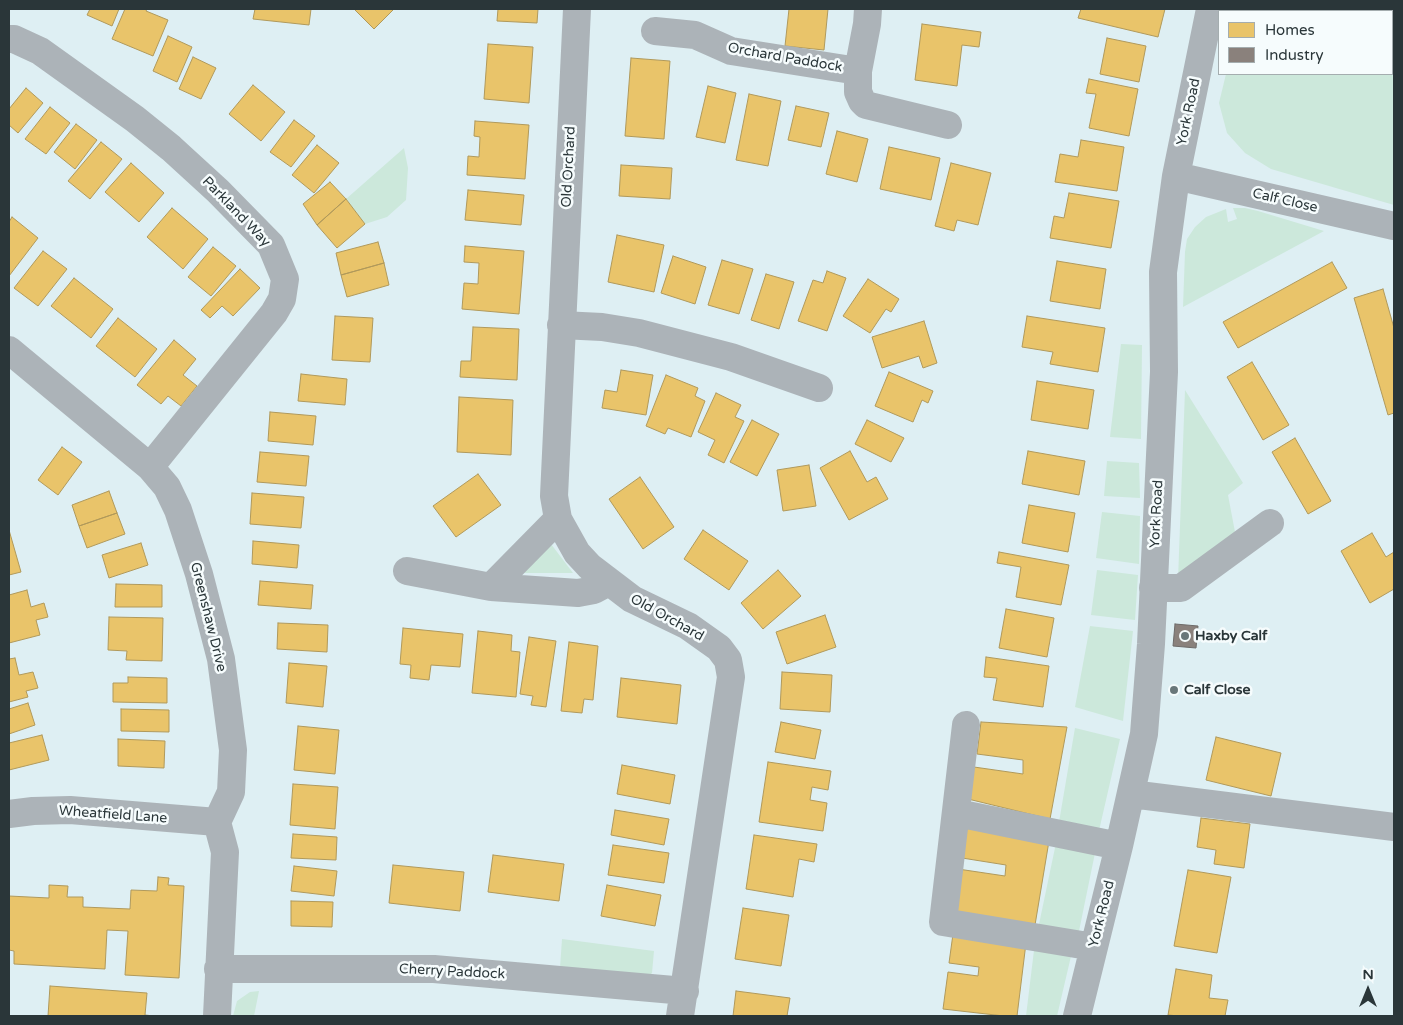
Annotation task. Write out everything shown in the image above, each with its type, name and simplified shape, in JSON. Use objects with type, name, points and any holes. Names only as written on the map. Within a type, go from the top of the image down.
[{"type":"street","name":"Old Orchard","points":[[577,9],[554,496],[558,519],[577,553],[590,567],[632,599],[688,626],[719,648],[728,660],[731,678],[682,1003]]},
{"type":"street","name":"Orchard Paddock","points":[[868,9],[858,71],[858,92],[862,101],[866,106],[948,125]]},
{"type":"street","name":"York Road","points":[[1077,1016],[1119,846],[1144,734],[1151,644],[1164,372],[1163,272],[1176,176],[1210,9]]},
{"type":"street","name":"Orchard Paddock","points":[[656,31],[694,34],[731,51],[858,71]]},
{"type":"street","name":"Parkland Way","points":[[9,38],[40,51],[135,119],[171,148],[218,191],[271,246],[286,279],[282,299],[274,313],[150,466]]},
{"type":"street","name":"Calf Close","points":[[1176,176],[1394,226]]},
{"type":"street","points":[[561,325],[602,326],[640,332],[731,357],[819,388]]},
{"type":"street","name":"Greenshaw Drive","points":[[9,350],[150,466],[167,487],[178,510],[199,574],[221,659],[232,750],[231,792],[217,822]]},
{"type":"street","points":[[490,587],[558,519]]},
{"type":"street","points":[[1153,588],[1181,588],[1270,523]]},
{"type":"street","points":[[407,571],[490,587],[578,593],[594,590],[609,582]]},
{"type":"street","points":[[966,725],[943,922],[1094,947]]},
{"type":"street","points":[[1131,794],[1394,827]]},
{"type":"street","name":"Wheatfield Lane","points":[[9,814],[70,810],[217,822]]},
{"type":"street","points":[[956,813],[1119,846]]},
{"type":"street","points":[[216,1016],[225,852],[217,822]]},
{"type":"street","name":"Cherry Paddock","points":[[218,969],[434,969],[682,1003]]},
{"type":"green space","points":[[1394,9],[1394,205],[1271,169],[1245,153],[1227,133],[1219,103],[1226,75],[1393,75],[1393,10],[1242,10]]},
{"type":"green space","points":[[404,148],[408,168],[406,200],[387,217],[365,224],[346,199]]},
{"type":"green space","points":[[1233,208],[1258,211],[1324,231],[1183,307],[1187,239],[1195,227],[1206,217],[1226,209],[1228,222],[1237,219]]},
{"type":"green space","points":[[1121,344],[1142,345],[1141,439],[1110,437]]},
{"type":"green space","points":[[1185,390],[1243,483],[1228,495],[1235,532],[1178,580]]},
{"type":"green space","points":[[1107,461],[1139,463],[1140,498],[1104,496]]},
{"type":"green space","points":[[1102,512],[1140,516],[1139,564],[1096,558]]},
{"type":"green space","points":[[551,544],[573,573],[522,573]]},
{"type":"green space","points":[[1097,570],[1138,575],[1135,620],[1091,615]]},
{"type":"green space","points":[[1090,626],[1133,631],[1123,721],[1075,707]]},
{"type":"green space","points":[[1075,728],[1120,739],[1098,835],[1058,828]]},
{"type":"green space","points":[[1056,843],[1095,853],[1078,936],[1038,929]]},
{"type":"green space","points":[[562,939],[654,951],[652,973],[647,978],[560,968]]},
{"type":"green space","points":[[1035,942],[1072,952],[1057,1016],[1026,1016]]},
{"type":"green space","points":[[259,991],[254,1016],[233,1016],[237,1001],[250,992]]},
{"type":"building: Homes","points":[[90,9],[119,9],[112,26],[87,15]]},
{"type":"building: Homes","points":[[125,9],[147,9],[146,11],[168,20],[153,56],[112,39]]},
{"type":"building: Homes","points":[[255,9],[311,9],[309,25],[253,19]]},
{"type":"building: Homes","points":[[354,9],[394,9],[374,29]]},
{"type":"building: Homes","points":[[498,9],[538,9],[537,23],[497,21]]},
{"type":"building: Homes","points":[[789,9],[828,9],[824,50],[785,46]]},
{"type":"building: Homes","points":[[1081,9],[1165,9],[1158,37],[1078,18]]},
{"type":"building: Homes","points":[[922,24],[981,32],[979,47],[962,45],[957,86],[915,80]]},
{"type":"building: Homes","points":[[168,36],[192,47],[177,82],[153,71]]},
{"type":"building: Homes","points":[[1107,38],[1146,46],[1139,82],[1100,74]]},
{"type":"building: Homes","points":[[488,44],[533,47],[529,103],[484,99]]},
{"type":"building: Homes","points":[[193,57],[216,68],[201,99],[179,89]]},
{"type":"building: Homes","points":[[631,58],[670,61],[664,139],[625,136]]},
{"type":"building: Homes","points":[[1089,79],[1138,89],[1129,136],[1089,128],[1096,94],[1086,93]]},
{"type":"building: Homes","points":[[253,85],[285,112],[261,141],[229,114]]},
{"type":"building: Homes","points":[[708,86],[736,93],[725,143],[696,137]]},
{"type":"building: Homes","points":[[26,88],[43,103],[18,133],[9,125],[9,109]]},
{"type":"building: Homes","points":[[749,94],[781,101],[768,166],[736,160]]},
{"type":"building: Homes","points":[[796,106],[829,113],[821,147],[788,140]]},
{"type":"building: Homes","points":[[50,107],[70,123],[46,154],[25,139]]},
{"type":"building: Homes","points":[[294,120],[315,136],[291,167],[270,152]]},
{"type":"building: Homes","points":[[475,121],[529,125],[525,179],[467,175],[468,156],[479,157],[480,137],[474,136]]},
{"type":"building: Homes","points":[[76,124],[97,140],[75,169],[54,152]]},
{"type":"building: Homes","points":[[837,131],[868,139],[857,182],[826,174]]},
{"type":"building: Homes","points":[[1081,140],[1124,147],[1117,191],[1055,182],[1060,154],[1078,157]]},
{"type":"building: Homes","points":[[101,142],[122,159],[90,199],[68,181]]},
{"type":"building: Homes","points":[[317,145],[339,163],[314,193],[292,175]]},
{"type":"building: Homes","points":[[889,147],[940,158],[931,200],[880,189]]},
{"type":"building: Homes","points":[[131,163],[164,193],[139,222],[105,192]]},
{"type":"building: Homes","points":[[951,163],[991,173],[978,225],[957,220],[954,231],[935,226]]},
{"type":"building: Homes","points":[[621,165],[672,168],[670,199],[619,196]]},
{"type":"building: Homes","points":[[330,182],[346,199],[317,225],[303,204]]},
{"type":"building: Homes","points":[[468,190],[524,195],[521,225],[465,220]]},
{"type":"building: Homes","points":[[1069,193],[1119,201],[1111,248],[1050,238],[1054,216],[1064,218]]},
{"type":"building: Homes","points":[[346,199],[365,224],[337,248],[317,225]]},
{"type":"building: Homes","points":[[172,208],[208,239],[183,269],[147,237]]},
{"type":"building: Homes","points":[[12,217],[38,238],[9,276],[9,222]]},
{"type":"building: Homes","points":[[617,235],[664,245],[654,292],[608,282]]},
{"type":"building: Homes","points":[[378,242],[384,263],[341,275],[336,253]]},
{"type":"building: Homes","points":[[465,246],[524,251],[519,314],[462,309],[464,283],[478,284],[479,263],[464,262]]},
{"type":"building: Homes","points":[[213,247],[236,266],[211,296],[188,277]]},
{"type":"building: Homes","points":[[43,251],[67,269],[38,306],[14,288]]},
{"type":"building: Homes","points":[[673,256],[706,267],[695,304],[661,293]]},
{"type":"building: Homes","points":[[722,260],[753,269],[739,314],[708,305]]},
{"type":"building: Homes","points":[[1057,261],[1106,269],[1100,309],[1050,301]]},
{"type":"building: Homes","points":[[1332,262],[1347,288],[1238,348],[1223,322]]},
{"type":"building: Homes","points":[[384,263],[389,285],[347,297],[341,275]]},
{"type":"building: Homes","points":[[240,269],[260,288],[233,316],[222,306],[210,318],[201,310]]},
{"type":"building: Homes","points":[[827,271],[846,278],[827,331],[798,321],[813,280],[823,283]]},
{"type":"building: Homes","points":[[766,274],[794,282],[779,329],[751,320]]},
{"type":"building: Homes","points":[[74,278],[113,309],[91,338],[51,306]]},
{"type":"building: Homes","points":[[868,279],[899,299],[891,312],[886,309],[870,333],[843,316]]},
{"type":"building: Homes","points":[[1383,289],[1394,328],[1394,413],[1388,415],[1354,298]]},
{"type":"building: Homes","points":[[335,316],[373,318],[370,362],[332,360]]},
{"type":"building: Homes","points":[[1027,316],[1105,328],[1098,372],[1050,364],[1053,352],[1022,347]]},
{"type":"building: Homes","points":[[118,318],[157,349],[135,377],[96,346]]},
{"type":"building: Homes","points":[[924,321],[937,363],[923,368],[919,356],[882,368],[872,337]]},
{"type":"building: Homes","points":[[473,327],[519,329],[517,380],[460,377],[461,361],[471,361]]},
{"type":"building: Homes","points":[[174,340],[196,359],[183,375],[197,386],[181,406],[168,396],[161,404],[137,385]]},
{"type":"building: Homes","points":[[1252,362],[1289,425],[1263,440],[1227,377]]},
{"type":"building: Homes","points":[[621,370],[653,375],[646,415],[602,408],[605,390],[617,392]]},
{"type":"building: Homes","points":[[889,372],[933,391],[928,403],[922,400],[913,422],[875,406]]},
{"type":"building: Homes","points":[[301,374],[347,379],[345,405],[298,401]]},
{"type":"building: Homes","points":[[666,375],[698,388],[695,396],[705,401],[691,437],[668,428],[665,434],[646,426]]},
{"type":"building: Homes","points":[[1037,381],[1094,390],[1088,429],[1031,420]]},
{"type":"building: Homes","points":[[716,393],[741,405],[735,417],[744,421],[724,463],[708,455],[715,440],[698,432]]},
{"type":"building: Homes","points":[[459,397],[513,400],[511,455],[457,452]]},
{"type":"building: Homes","points":[[270,412],[316,416],[313,445],[268,441]]},
{"type":"building: Homes","points":[[752,420],[779,434],[757,476],[730,462]]},
{"type":"building: Homes","points":[[867,420],[904,438],[891,462],[855,444]]},
{"type":"building: Homes","points":[[1295,438],[1331,501],[1308,514],[1272,452]]},
{"type":"building: Homes","points":[[62,447],[82,462],[58,495],[38,480]]},
{"type":"building: Homes","points":[[850,451],[867,482],[876,477],[888,499],[849,520],[820,468]]},
{"type":"building: Homes","points":[[1028,451],[1085,461],[1079,495],[1022,484]]},
{"type":"building: Homes","points":[[260,452],[309,456],[306,486],[257,482]]},
{"type":"building: Homes","points":[[809,465],[816,506],[783,511],[777,470]]},
{"type":"building: Homes","points":[[478,474],[501,505],[456,537],[433,506]]},
{"type":"building: Homes","points":[[640,477],[674,527],[643,549],[609,499]]},
{"type":"building: Homes","points":[[109,491],[117,513],[79,526],[72,505]]},
{"type":"building: Homes","points":[[252,493],[304,497],[301,528],[250,524]]},
{"type":"building: Homes","points":[[1029,505],[1075,513],[1068,552],[1022,543]]},
{"type":"building: Homes","points":[[117,513],[125,534],[87,548],[79,526]]},
{"type":"building: Homes","points":[[9,530],[21,572],[9,575]]},
{"type":"building: Homes","points":[[703,530],[748,561],[729,590],[684,559]]},
{"type":"building: Homes","points":[[1372,533],[1386,557],[1394,552],[1394,589],[1370,603],[1341,551]]},
{"type":"building: Homes","points":[[253,541],[299,545],[297,568],[252,564]]},
{"type":"building: Homes","points":[[141,543],[148,565],[109,578],[102,555]]},
{"type":"building: Homes","points":[[999,552],[1069,565],[1061,605],[1016,597],[1021,567],[997,563]]},
{"type":"building: Homes","points":[[778,570],[801,596],[763,629],[741,603]]},
{"type":"building: Homes","points":[[260,581],[313,585],[311,609],[258,605]]},
{"type":"building: Homes","points":[[116,584],[162,585],[162,607],[115,607]]},
{"type":"building: Homes","points":[[27,590],[31,607],[44,603],[48,617],[36,620],[40,635],[9,643],[9,595]]},
{"type":"building: Homes","points":[[1006,609],[1054,618],[1047,657],[999,648]]},
{"type":"building: Homes","points":[[825,615],[836,647],[787,664],[776,632]]},
{"type":"building: Homes","points":[[109,617],[163,618],[162,661],[126,660],[127,651],[108,650]]},
{"type":"building: Homes","points":[[278,623],[328,625],[327,652],[277,649]]},
{"type":"building: Homes","points":[[403,628],[463,634],[460,667],[431,665],[429,680],[410,678],[411,665],[400,664]]},
{"type":"building: Homes","points":[[478,631],[512,635],[511,651],[520,652],[516,697],[472,693]]},
{"type":"building: Homes","points":[[529,637],[556,641],[546,707],[531,705],[533,696],[520,694]]},
{"type":"building: Homes","points":[[569,642],[598,646],[593,700],[584,699],[582,713],[561,711]]},
{"type":"building: Homes","points":[[986,657],[1049,666],[1043,707],[993,700],[997,678],[984,677]]},
{"type":"building: Homes","points":[[15,658],[19,675],[33,672],[38,688],[26,691],[28,697],[9,702],[9,659]]},
{"type":"building: Homes","points":[[289,663],[327,666],[323,707],[286,703]]},
{"type":"building: Homes","points":[[782,672],[832,675],[830,712],[780,709]]},
{"type":"building: Homes","points":[[128,677],[167,678],[167,703],[113,702],[113,683],[128,683]]},
{"type":"building: Homes","points":[[621,678],[681,685],[677,724],[617,717]]},
{"type":"building: Homes","points":[[28,703],[35,725],[9,734],[9,709]]},
{"type":"building: Homes","points":[[121,709],[169,710],[169,732],[121,731]]},
{"type":"building: Homes","points":[[781,722],[821,730],[815,759],[775,752]]},
{"type":"building: Homes","points":[[981,722],[1067,727],[1050,819],[968,799],[974,767],[1023,774],[1023,760],[977,754]]},
{"type":"building: Homes","points":[[298,726],[339,730],[335,774],[294,770]]},
{"type":"building: Homes","points":[[42,735],[49,760],[9,770],[9,743]]},
{"type":"building: Homes","points":[[1216,737],[1281,753],[1271,796],[1206,780]]},
{"type":"building: Homes","points":[[118,739],[165,741],[164,768],[118,766]]},
{"type":"building: Homes","points":[[768,762],[831,771],[828,790],[812,787],[810,800],[827,803],[823,831],[759,822]]},
{"type":"building: Homes","points":[[622,765],[675,775],[670,804],[617,794]]},
{"type":"building: Homes","points":[[293,784],[338,787],[335,829],[290,825]]},
{"type":"building: Homes","points":[[615,810],[669,819],[664,845],[611,835]]},
{"type":"building: Homes","points":[[1201,818],[1250,824],[1244,868],[1214,864],[1216,850],[1197,847]]},
{"type":"building: Homes","points":[[967,828],[1049,841],[1035,925],[951,911],[958,869],[1005,876],[1006,865],[962,858]]},
{"type":"building: Homes","points":[[293,834],[337,837],[336,860],[291,858]]},
{"type":"building: Homes","points":[[754,835],[817,844],[814,862],[799,859],[793,897],[746,889]]},
{"type":"building: Homes","points":[[613,845],[669,853],[664,883],[608,875]]},
{"type":"building: Homes","points":[[493,855],[564,864],[559,901],[488,892]]},
{"type":"building: Homes","points":[[393,865],[464,872],[460,911],[389,903]]},
{"type":"building: Homes","points":[[294,866],[337,871],[334,896],[291,891]]},
{"type":"building: Homes","points":[[1188,870],[1231,877],[1217,953],[1174,946]]},
{"type":"building: Homes","points":[[158,877],[169,878],[168,885],[184,886],[179,978],[125,975],[128,931],[107,930],[105,969],[14,964],[14,951],[9,950],[9,896],[49,898],[49,885],[68,886],[67,897],[83,897],[83,907],[130,909],[131,890],[157,891]]},
{"type":"building: Homes","points":[[607,885],[661,895],[655,926],[601,916]]},
{"type":"building: Homes","points":[[291,901],[333,902],[332,927],[291,926]]},
{"type":"building: Homes","points":[[743,908],[789,915],[781,966],[735,959]]},
{"type":"building: Homes","points":[[953,934],[1026,943],[1017,1016],[943,1009],[948,972],[978,976],[979,967],[949,963]]},
{"type":"building: Homes","points":[[1176,969],[1212,975],[1209,998],[1228,1000],[1225,1016],[1168,1015]]},
{"type":"building: Homes","points":[[50,986],[147,993],[145,1015],[154,1016],[48,1016]]},
{"type":"building: Homes","points":[[736,991],[790,998],[787,1016],[733,1016]]},
{"type":"building: Industry","name":"Haxby Calf","points":[[1175,624],[1198,626],[1196,648],[1173,646]]},
{"type":"place","name":"Haxby Calf","points":[[1185,636]]},
{"type":"place","name":"Calf Close","points":[[1174,690]]}]
